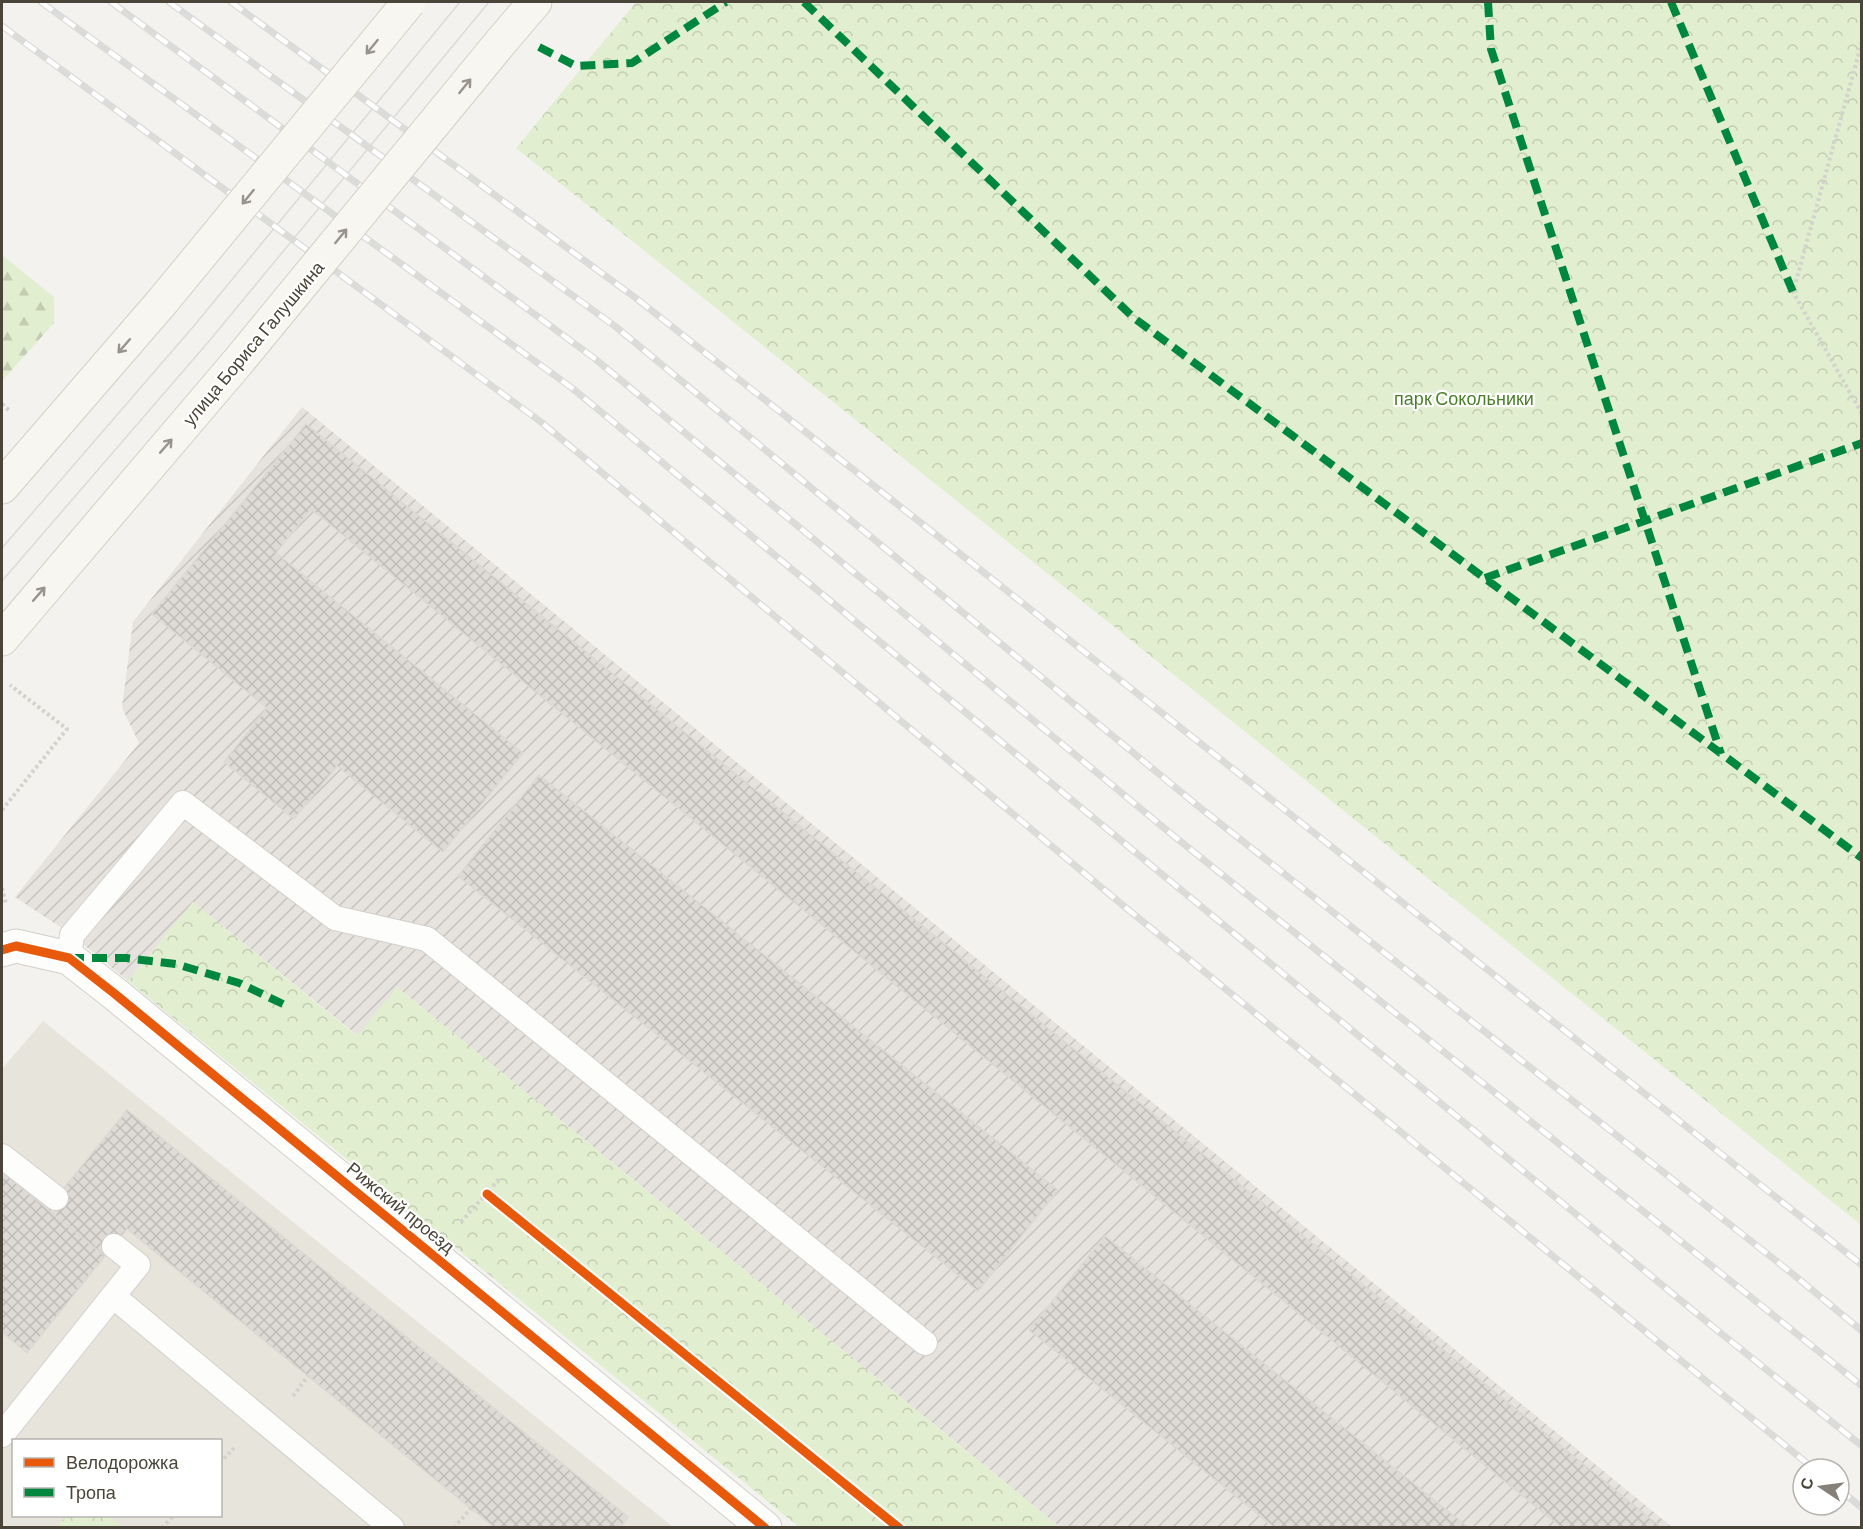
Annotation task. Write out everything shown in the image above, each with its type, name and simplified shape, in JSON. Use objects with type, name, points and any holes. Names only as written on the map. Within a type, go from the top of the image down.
[{"type":"main road","points":[[2,487],[162,302],[409,2]]},
{"type":"main road","name":"улица Бориса Галушкина","points":[[2,639],[237,363],[535,2]]},
{"type":"street","name":"Рижский проезд","points":[[2,950],[16,946],[69,958],[432,1253],[761,1526]]},
{"type":"lane","points":[[69,958],[72,935],[183,803],[335,918],[427,939],[925,1343]]},
{"type":"lane","points":[[2,1156],[56,1198]]},
{"type":"lane","points":[[2,1435],[138,1265],[114,1246]]},
{"type":"lane","points":[[114,1296],[392,1527]]},
{"type":"path","points":[[1862,42],[1793,292],[1862,414]]},
{"type":"path","points":[[2,404],[6,407]]},
{"type":"path","points":[[2,810],[67,729],[10,685]]},
{"type":"path","points":[[432,1253],[500,1178]]},
{"type":"path","points":[[487,1194],[496,1202]]},
{"type":"path","points":[[454,1527],[471,1508]]},
{"type":"shaded area","points":[[302,407],[1672,1527],[1060,1527],[398,988],[358,1036],[193,902],[128,981],[72,935],[15,897],[139,743],[122,708],[133,622]]},
{"type":"shaded area","points":[[43,1021],[673,1527],[2,1528],[2,1069]]},
{"type":"green space","name":"парк Сокольники","points":[[636,2],[1861,2],[1861,1225],[516,148]]},
{"type":"green space","points":[[2,255],[54,297],[54,323],[2,381]]},
{"type":"green space","points":[[193,902],[357,1036],[397,987],[1060,1527],[799,1527],[128,981]]},
{"type":"green space","points":[[66,1517],[110,1517],[123,1527],[56,1527]]},
{"type":"building","points":[[306,424],[1662,1528],[1562,1528],[311,509],[276,553],[523,753],[443,852],[337,766],[294,819],[224,762],[267,708],[152,614]]},
{"type":"building","points":[[539,775],[1058,1190],[978,1291],[458,876]]},
{"type":"building","points":[[127,1110],[628,1517],[620,1528],[495,1528],[127,1229],[105,1256],[47,1209]]},
{"type":"building","points":[[2,1172],[105,1256],[27,1353],[2,1332]]},
{"type":"building","points":[[1105,1236],[1469,1528],[1275,1528],[1029,1330]]},
{"type":"tram line","points":[[2,548],[193,327],[460,2]]},
{"type":"tram line","points":[[2,581],[210,340],[489,2]]},
{"type":"railway","points":[[41,2],[572,388],[1723,1335],[1862,1446]]},
{"type":"railway","points":[[111,2],[594,358],[1175,837],[1862,1386]]},
{"type":"railway","points":[[169,2],[616,327],[1198,806],[1862,1331]]},
{"type":"railway","points":[[231,2],[637,299],[1862,1265]]},
{"type":"railway","points":[[2,26],[541,422],[1125,907],[1799,1457]]},
{"type":"railway","points":[[1851,1499],[1862,1508]]},
{"type":"marked path","points":[[539,47],[576,66],[632,63],[726,2]]},
{"type":"marked path","points":[[804,2],[1134,318],[1862,858]]},
{"type":"marked path","points":[[1488,2],[1491,49],[1721,754]]},
{"type":"marked path","points":[[1671,2],[1793,292]]},
{"type":"marked path","points":[[1485,578],[1862,443]]},
{"type":"marked path","points":[[69,958],[126,958],[176,964],[239,983],[283,1004]]},
{"type":"cycle path","points":[[2,950],[16,946],[69,958],[765,1528]]},
{"type":"cycle path","points":[[487,1194],[899,1528]]}]
